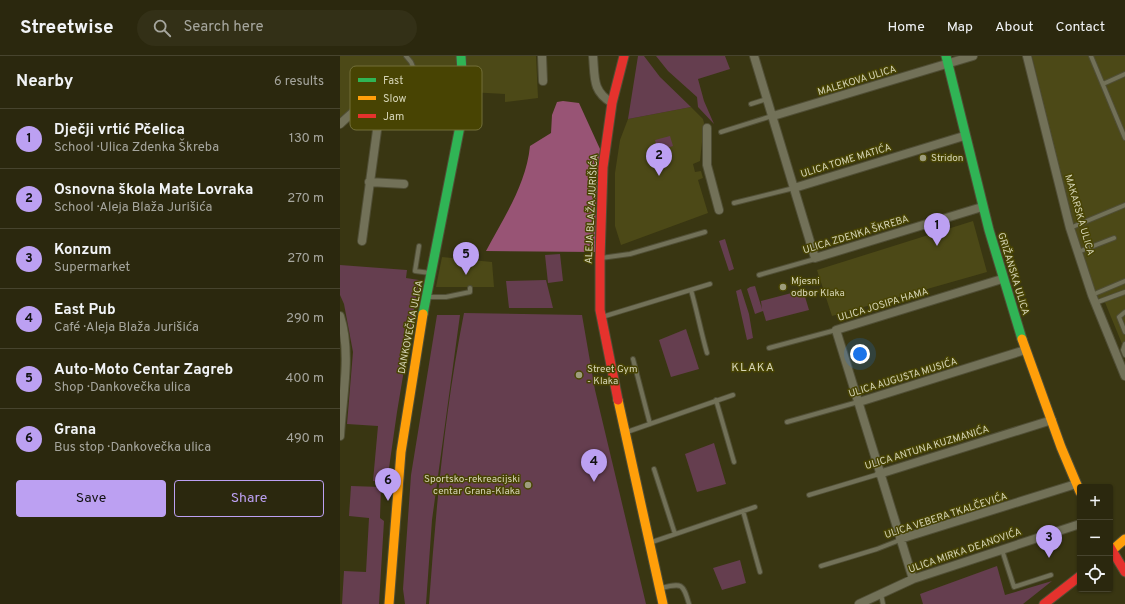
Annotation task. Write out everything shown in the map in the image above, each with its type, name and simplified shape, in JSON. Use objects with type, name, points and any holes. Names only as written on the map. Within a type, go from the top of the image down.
[{"type":"street","name":"DANKOVEČKA ULICA","points":[[461,56],[462,66]]},
{"type":"street","points":[[542,56],[543,81]]},
{"type":"street","points":[[593,56],[595,82],[598,92],[612,103]]},
{"type":"street","name":"ALEJA BLAŽA JURIŠIĆA","points":[[624,56],[612,103],[603,167],[600,258],[601,318],[648,544],[663,604]]},
{"type":"street","points":[[754,56],[815,258]]},
{"type":"street","name":"MALEKOVA ULICA","points":[[773,116],[947,60],[973,56]]},
{"type":"street","name":"MAKARSKA ULICA","points":[[1027,56],[1070,228],[1094,299],[1125,376]]},
{"type":"street","name":"GRIŽANSKA ULICA","points":[[947,60],[964,136],[1002,279],[1025,350],[1077,485]]},
{"type":"street","points":[[340,124],[350,115]]},
{"type":"street","points":[[707,128],[707,165],[719,210]]},
{"type":"street","points":[[362,241],[377,130]]},
{"type":"street","name":"DANKOVEČKA ULICA","points":[[389,604],[394,525],[404,429],[427,297],[460,130]]},
{"type":"street","name":"ULICA TOME MATIĆA","points":[[794,188],[964,136]]},
{"type":"street","points":[[369,182],[404,184]]},
{"type":"street","name":"ULICA ZDENKA ŠKREBA","points":[[815,258],[982,207]]},
{"type":"street","name":"ULICA JOSIPA HAMA","points":[[836,330],[1002,279]]},
{"type":"street","points":[[340,316],[345,339],[342,365],[340,436]]},
{"type":"street","points":[[836,330],[859,402],[879,474],[913,579]]},
{"type":"street","name":"ULICA AUGUSTA MUSIĆA","points":[[859,402],[1025,350]]},
{"type":"street","name":"ULICA ANTUNA KUZMANIĆA","points":[[879,474],[1052,420]]},
{"type":"street","name":"ULICA VEBERA TKALČEVIĆA","points":[[900,540],[1077,488]]},
{"type":"street","name":"ULICA MIRKA DEANOVIĆA","points":[[859,604],[913,579],[1077,525]]},
{"type":"street","points":[[1113,548],[1125,539]]},
{"type":"street","points":[[1113,553],[1125,572]]},
{"type":"street","points":[[1044,604],[1077,578]]},
{"type":"lane","points":[[406,56],[413,66]]},
{"type":"lane","points":[[1091,56],[1125,138]]},
{"type":"lane","points":[[1103,84],[1125,74]]},
{"type":"lane","points":[[751,104],[767,99]]},
{"type":"lane","name":"MALEKOVA ULICA","points":[[721,132],[773,116]]},
{"type":"lane","name":"ULICA TOME MATIĆA","points":[[734,203],[794,188]]},
{"type":"lane","points":[[1070,228],[1125,205]]},
{"type":"lane","points":[[600,258],[630,254],[705,232]]},
{"type":"lane","points":[[1078,252],[1114,238]]},
{"type":"lane","points":[[419,246],[415,271],[432,274]]},
{"type":"lane","name":"ULICA ZDENKA ŠKREBA","points":[[759,275],[815,258]]},
{"type":"lane","points":[[1094,299],[1125,281]]},
{"type":"lane","points":[[601,318],[710,284]]},
{"type":"lane","points":[[427,297],[460,295],[470,292],[470,288]]},
{"type":"lane","points":[[690,290],[700,320],[699,326],[707,353]]},
{"type":"lane","points":[[1094,299],[1125,292]]},
{"type":"lane","points":[[1125,312],[1119,317],[1125,332]]},
{"type":"lane","name":"ULICA JOSIPA HAMA","points":[[769,348],[836,330]]},
{"type":"lane","points":[[1125,344],[1123,350],[1125,355]]},
{"type":"lane","points":[[633,359],[650,424]]},
{"type":"lane","points":[[624,433],[733,395]]},
{"type":"lane","points":[[716,400],[734,462]]},
{"type":"lane","name":"ULICA AUGUSTA MUSIĆA","points":[[787,422],[859,402]]},
{"type":"lane","points":[[654,469],[675,534]]},
{"type":"lane","name":"ULICA ANTUNA KUZMANIĆA","points":[[809,495],[879,474]]},
{"type":"lane","points":[[648,544],[755,507]]},
{"type":"lane","points":[[743,510],[760,572]]},
{"type":"lane","name":"ULICA VEBERA TKALČEVIĆA","points":[[821,566],[877,549],[900,540]]},
{"type":"lane","points":[[1002,549],[1014,587],[1052,575]]},
{"type":"lane","points":[[660,589],[676,584],[681,585],[684,588],[689,604]]},
{"type":"lane","points":[[880,594],[883,604]]},
{"type":"shaded area","points":[[340,56],[456,56],[457,66],[350,66],[350,110],[340,119]]},
{"type":"shaded area","points":[[466,56],[536,56],[538,98],[505,102],[505,94],[482,93],[482,66],[467,66]]},
{"type":"shaded area","points":[[638,56],[644,56],[660,77],[691,107],[628,119]]},
{"type":"shaded area","points":[[656,56],[725,56],[730,69],[698,79],[704,101],[714,124],[698,107],[697,97],[668,71]]},
{"type":"shaded area","points":[[1032,56],[1125,56],[1125,351],[1104,300],[1096,302],[1078,247]]},
{"type":"shaded area","points":[[563,101],[579,103],[600,149],[596,196],[595,252],[486,251],[507,213],[519,187],[528,160],[530,146],[551,133],[552,115],[557,102]]},
{"type":"shaded area","points":[[691,107],[703,119],[704,123],[700,161],[693,164],[695,172],[701,171],[703,178],[698,180],[708,213],[621,245],[615,226],[615,173],[620,140],[628,119]]},
{"type":"shaded area","points":[[670,136],[673,146],[658,151],[655,140]]},
{"type":"shaded area","points":[[973,221],[987,272],[832,316],[817,270]]},
{"type":"shaded area","points":[[725,239],[734,269],[729,271],[719,241]]},
{"type":"shaded area","points":[[560,254],[563,281],[548,283],[545,255]]},
{"type":"shaded area","points":[[442,257],[492,262],[494,287],[436,287]]},
{"type":"shaded area","points":[[340,265],[407,270],[406,278],[419,280],[388,475],[385,482],[373,481],[378,426],[347,424],[353,352],[344,304],[340,295]]},
{"type":"shaded area","points":[[546,280],[553,308],[509,308],[506,281]]},
{"type":"shaded area","points":[[755,286],[762,309],[761,301],[803,290],[809,310],[766,321],[763,311],[755,314],[747,289]]},
{"type":"shaded area","points":[[741,289],[749,314],[753,338],[747,340],[736,291]]},
{"type":"shaded area","name":"Sportsko-rekreacijski centar Grana-Klaka","points":[[464,313],[582,315],[595,390],[646,604],[429,604],[446,422]]},
{"type":"shaded area","points":[[437,315],[460,315],[432,520],[426,604],[405,604],[403,589],[411,475]]},
{"type":"shaded area","points":[[686,329],[699,369],[671,377],[659,340]]},
{"type":"shaded area","points":[[714,443],[726,484],[697,492],[685,454]]},
{"type":"shaded area","points":[[351,486],[381,487],[380,518],[384,521],[379,604],[342,604],[344,571],[366,572],[369,518],[349,516]]},
{"type":"shaded area","points":[[740,560],[746,583],[722,590],[713,568]]},
{"type":"shaded area","points":[[997,566],[1005,595],[1052,581],[1023,604],[923,604],[920,594]]},
{"type":"traffic: fast","points":[[461,56],[462,66]]},
{"type":"traffic: fast","points":[[946,56],[989,230],[1022,339]]},
{"type":"traffic: fast","points":[[423,314],[459,130]]},
{"type":"traffic: slow","points":[[389,604],[401,452],[423,314]]},
{"type":"traffic: slow","points":[[1022,339],[1061,447],[1077,485]]},
{"type":"traffic: slow","points":[[618,400],[663,604]]},
{"type":"traffic: slow","points":[[1113,549],[1125,539]]},
{"type":"traffic: jam","points":[[618,400],[600,310],[600,258],[603,167],[612,103],[624,56]]},
{"type":"traffic: jam","points":[[1113,552],[1125,572]]},
{"type":"traffic: jam","points":[[1044,604],[1077,578]]},
{"type":"place","name":"Stridon","points":[[923,158]]},
{"type":"place","name":"Osnovna škola Mate Lovraka","points":[[659,176]]},
{"type":"place","name":"Dječji vrtić Pčelica","points":[[937,246]]},
{"type":"place","name":"Auto-Moto Centar Zagreb","points":[[466,275]]},
{"type":"place","name":"Mjesni odbor Klaka","points":[[783,287]]},
{"type":"place","name":"Street Gym - Klaka","points":[[579,375]]},
{"type":"place","name":"East Pub","points":[[594,482]]},
{"type":"place","name":"Sportsko-rekreacijski centar Grana-Klaka","points":[[528,485]]},
{"type":"place","name":"Grana","points":[[388,501]]},
{"type":"place","name":"Konzum","points":[[1049,558]]},
{"type":"district","name":"KLAKA","points":[[753,368]]}]
